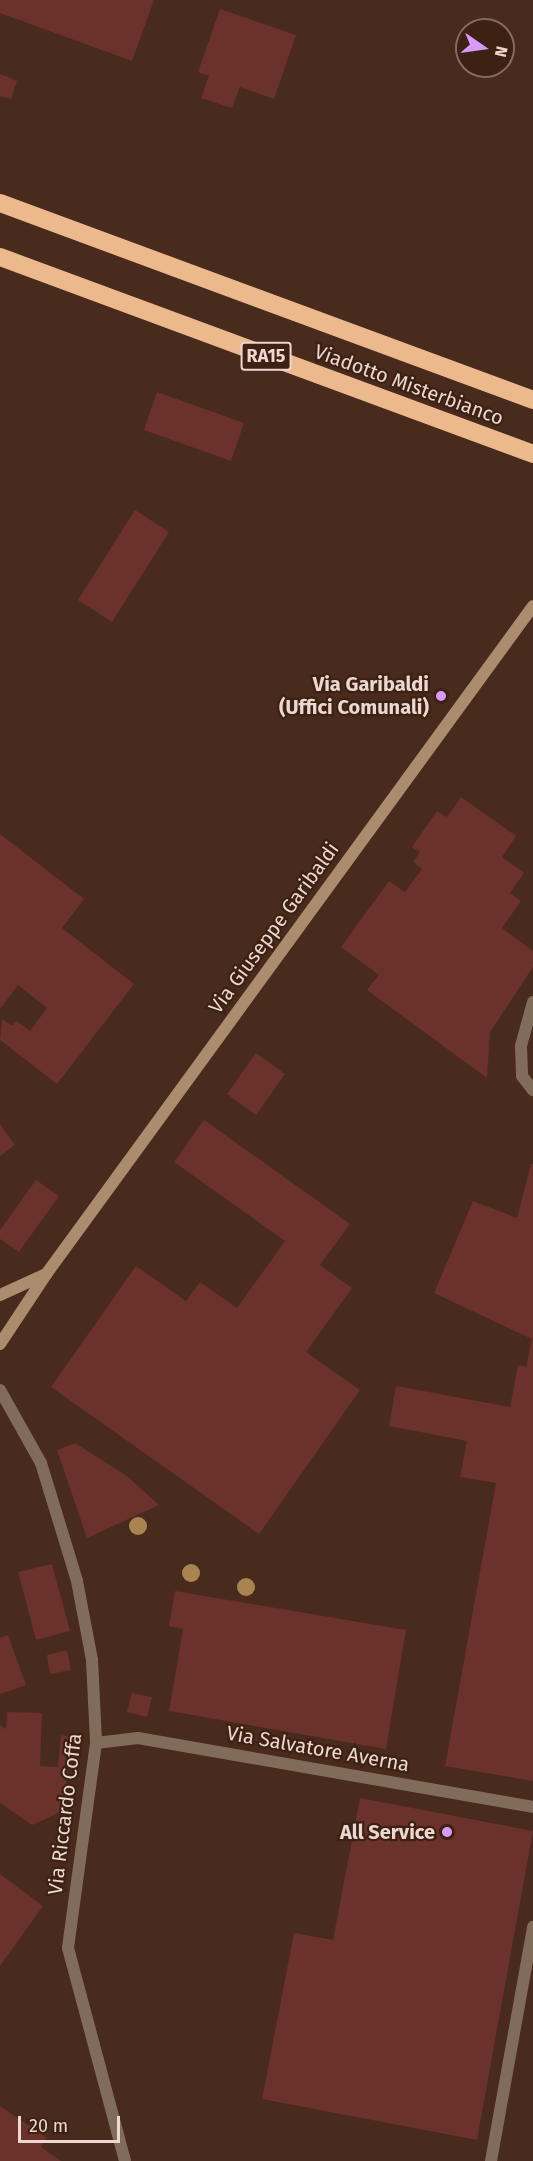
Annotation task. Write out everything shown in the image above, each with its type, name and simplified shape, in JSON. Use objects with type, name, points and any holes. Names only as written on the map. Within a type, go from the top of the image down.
[{"type":"highway","name":"Viadotto Misterbianco","points":[[0,204],[533,400]]},
{"type":"highway","name":"Viadotto Misterbianco","points":[[0,257],[533,454]]},
{"type":"main road","name":"Via Giuseppe Garibaldi","points":[[0,1344],[47,1273],[533,606]]},
{"type":"main road","points":[[0,1295],[47,1273]]},
{"type":"street","points":[[533,1002],[521,1046],[522,1076],[533,1090]]},
{"type":"street","name":"Via Riccardo Coffa","points":[[0,1390],[5,1405],[41,1463],[77,1581],[92,1660],[96,1743],[68,1948],[125,2161]]},
{"type":"street","name":"Via Salvatore Averna","points":[[96,1743],[138,1738],[533,1807]]},
{"type":"street","points":[[491,2161],[533,1927]]},
{"type":"building","points":[[0,0],[154,0],[132,61],[0,13]]},
{"type":"building","points":[[220,9],[296,35],[274,99],[240,87],[232,108],[201,98],[209,76],[198,72]]},
{"type":"building","points":[[0,74],[17,81],[11,99],[0,96]]},
{"type":"building","points":[[157,392],[244,423],[231,461],[144,430]]},
{"type":"building","points":[[135,510],[169,532],[112,622],[78,600]]},
{"type":"building","points":[[461,797],[516,836],[502,857],[524,873],[510,893],[521,901],[502,928],[533,951],[533,967],[490,1032],[487,1078],[367,990],[379,975],[341,947],[389,881],[405,892],[422,869],[413,862],[420,852],[412,847],[437,811],[447,817]]},
{"type":"building","points":[[0,834],[84,899],[62,928],[134,984],[57,1084],[0,1040],[2,1019],[12,1026],[17,1021],[30,1031],[47,1008],[18,985],[0,1009]]},
{"type":"building","points":[[256,1053],[285,1074],[256,1115],[227,1094]]},
{"type":"building","points":[[204,1120],[350,1224],[320,1265],[352,1288],[306,1352],[360,1390],[259,1534],[51,1387],[136,1266],[186,1301],[200,1282],[237,1308],[285,1241],[174,1162]]},
{"type":"building","points":[[0,1124],[15,1145],[0,1156]]},
{"type":"building","points":[[531,1164],[533,1164],[533,1781],[445,1766],[496,1483],[460,1477],[467,1441],[389,1426],[396,1386],[510,1407],[518,1365],[526,1367],[532,1339],[434,1293],[473,1201],[517,1218]]},
{"type":"building","points":[[36,1180],[59,1196],[19,1252],[0,1239],[0,1230]]},
{"type":"building","points":[[75,1443],[127,1476],[159,1505],[87,1538],[57,1450]]},
{"type":"building","points":[[52,1564],[70,1631],[36,1640],[18,1572]]},
{"type":"building","points":[[175,1591],[406,1630],[386,1749],[169,1711],[183,1629],[169,1626]]},
{"type":"building","points":[[8,1635],[26,1685],[0,1694],[0,1638]]},
{"type":"building","points":[[67,1650],[71,1670],[50,1674],[47,1655]]},
{"type":"building","points":[[132,1693],[152,1697],[147,1717],[127,1712]]},
{"type":"building","points":[[7,1712],[42,1713],[40,1766],[58,1767],[61,1735],[74,1738],[61,1812],[32,1825],[0,1803],[0,1725],[6,1729]]},
{"type":"building","points":[[360,1798],[533,1831],[477,2140],[262,2099],[294,1933],[333,1940]]},
{"type":"building","points":[[0,1874],[43,1906],[0,1966]]},
{"type":"building","points":[[0,2106],[47,2138],[41,2147],[61,2161],[0,2161]]},
{"type":"place","name":"Via Garibaldi (Uffici Comunali)","points":[[441,696]]},
{"type":"place","name":"All Service","points":[[447,1832]]}]
